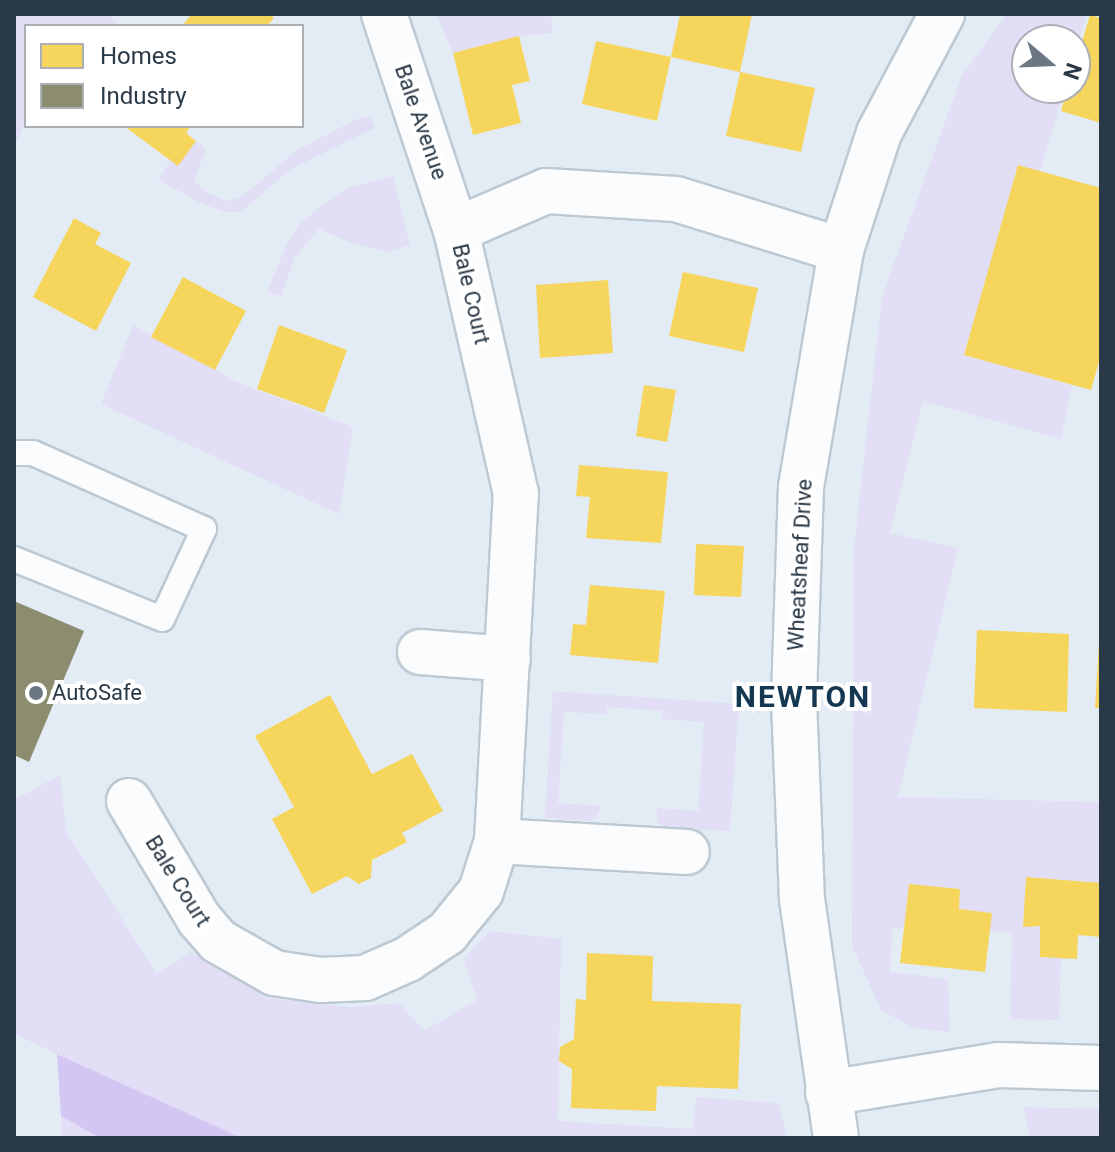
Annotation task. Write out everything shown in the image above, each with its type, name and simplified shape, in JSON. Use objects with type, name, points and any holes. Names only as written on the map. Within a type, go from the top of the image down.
[{"type":"street","name":"Bale Avenue","points":[[384,14],[456,230]]},
{"type":"street","name":"Wheatsheaf Drive","points":[[836,1138],[802,900],[794,697],[801,487],[841,250],[879,133],[942,14]]},
{"type":"street","name":"Bale Court","points":[[129,801],[199,919],[218,941],[274,973],[320,980],[365,978],[408,959],[447,933],[481,891],[497,841],[516,494],[456,230],[546,191],[676,199],[841,250]]},
{"type":"street","points":[[420,652],[508,659]]},
{"type":"street","points":[[497,841],[687,852]]},
{"type":"street","points":[[828,1093],[999,1065],[1101,1068]]},
{"type":"lane","points":[[14,453],[33,453],[204,529],[162,619],[14,559]]},
{"type":"shaded area","points":[[14,14],[108,14],[118,24],[24,24],[24,124],[14,149]]},
{"type":"shaded area","points":[[436,14],[551,14],[553,33],[519,36],[453,53]]},
{"type":"shaded area","points":[[1007,14],[1087,14],[1084,24],[1011,24],[1011,104],[1060,104],[1040,171],[1018,165],[965,355],[1072,385],[1061,439],[923,401],[890,533],[958,548],[898,797],[1101,802],[1101,883],[1026,878],[1023,926],[1040,926],[1061,957],[1059,1020],[1010,1019],[1012,933],[990,931],[991,913],[959,909],[960,889],[909,884],[904,929],[892,928],[890,972],[948,979],[950,1032],[913,1028],[881,1010],[852,946],[854,548],[882,297],[962,75]]},
{"type":"shaded area","points":[[370,116],[375,128],[289,170],[241,212],[225,212],[198,202],[158,179],[171,160],[196,141],[206,149],[194,181],[208,193],[227,201],[240,198],[297,150],[357,119]]},
{"type":"shaded area","points":[[393,176],[410,245],[388,252],[352,243],[319,229],[295,257],[281,296],[267,292],[287,243],[299,225],[322,205],[351,187]]},
{"type":"shaded area","points":[[133,325],[235,381],[353,427],[339,514],[101,404]]},
{"type":"shaded area","points":[[553,691],[739,704],[730,831],[665,828],[658,822],[656,808],[698,811],[704,722],[662,719],[662,711],[607,707],[607,714],[564,712],[558,803],[601,806],[596,818],[589,821],[545,818]]},
{"type":"shaded area","points":[[60,775],[66,831],[157,974],[192,952],[269,998],[349,1007],[399,1003],[424,1031],[477,1000],[464,959],[490,931],[561,939],[558,1121],[693,1129],[696,1097],[779,1103],[787,1138],[242,1138],[14,1034],[14,800]]},
{"type":"shaded area","points":[[57,1054],[242,1138],[100,1138],[61,1116]]},
{"type":"shaded area","points":[[1024,1107],[1101,1109],[1101,1138],[1030,1138]]},
{"type":"shaded area","points":[[61,1116],[100,1138],[62,1138]]},
{"type":"building: Homes","points":[[192,14],[269,14],[274,18],[269,24],[184,24]]},
{"type":"building: Homes","points":[[680,14],[752,14],[740,72],[671,57]]},
{"type":"building: Homes","points":[[1090,15],[1101,18],[1101,123],[1061,111],[1063,104],[1091,104],[1091,24],[1087,24]]},
{"type":"building: Homes","points":[[519,36],[530,81],[512,85],[521,123],[473,135],[453,53]]},
{"type":"building: Homes","points":[[596,41],[671,57],[657,121],[582,104]]},
{"type":"building: Homes","points":[[740,72],[815,88],[801,152],[726,136]]},
{"type":"building: Homes","points":[[127,128],[190,128],[186,133],[196,141],[178,166]]},
{"type":"building: Homes","points":[[1018,165],[1101,188],[1101,355],[1091,390],[964,355]]},
{"type":"building: Homes","points":[[74,218],[101,233],[95,244],[131,263],[96,331],[33,297]]},
{"type":"building: Homes","points":[[683,272],[758,288],[744,352],[669,336]]},
{"type":"building: Homes","points":[[183,277],[246,311],[215,370],[151,337]]},
{"type":"building: Homes","points":[[608,280],[613,353],[540,358],[536,285]]},
{"type":"building: Homes","points":[[279,325],[347,350],[324,413],[257,389]]},
{"type":"building: Homes","points":[[644,385],[676,390],[667,442],[636,436]]},
{"type":"building: Homes","points":[[579,465],[668,472],[661,543],[586,538],[590,497],[576,496]]},
{"type":"building: Homes","points":[[696,544],[744,546],[741,597],[694,595]]},
{"type":"building: Homes","points":[[590,585],[665,591],[658,663],[570,655],[573,624],[586,625]]},
{"type":"building: Homes","points":[[977,630],[1069,634],[1067,712],[974,708]]},
{"type":"building: Homes","points":[[1099,642],[1101,708],[1095,708]]},
{"type":"building: Homes","points":[[330,695],[372,774],[412,754],[443,811],[402,833],[407,842],[372,860],[371,878],[359,884],[347,876],[312,894],[272,819],[294,807],[255,736]]},
{"type":"building: Homes","points":[[1026,877],[1101,883],[1101,937],[1078,935],[1077,959],[1040,957],[1040,926],[1023,927]]},
{"type":"building: Homes","points":[[909,884],[960,889],[959,909],[992,913],[985,972],[900,963]]},
{"type":"building: Homes","points":[[587,953],[653,956],[652,1001],[741,1004],[738,1089],[657,1086],[656,1111],[571,1108],[572,1069],[559,1061],[560,1047],[574,1039],[576,999],[586,1000]]},
{"type":"building: Industry","name":"AutoSafe","points":[[14,601],[84,631],[29,762],[14,755]]},
{"type":"place","name":"AutoSafe","points":[[36,693]]},
{"type":"district","name":"NEWTON","points":[[803,697]]}]
